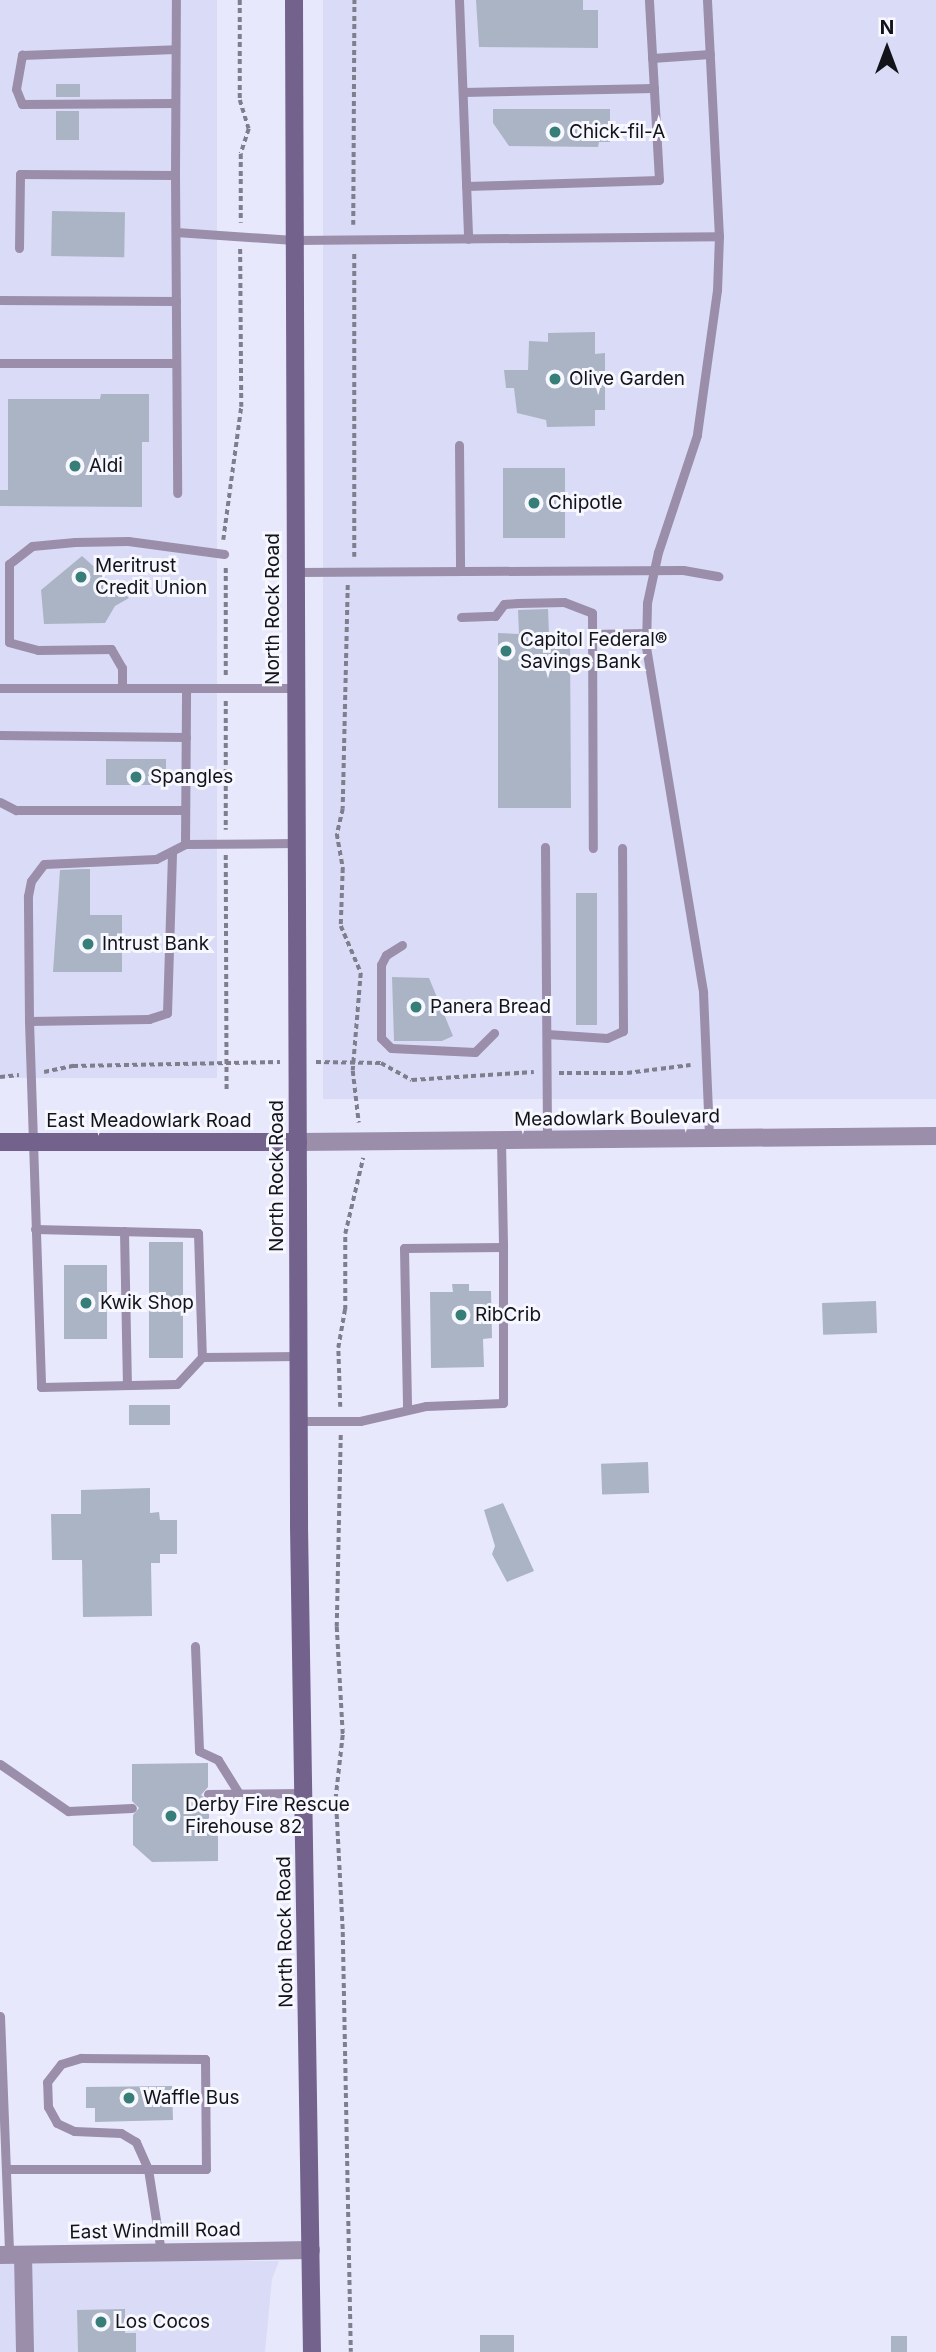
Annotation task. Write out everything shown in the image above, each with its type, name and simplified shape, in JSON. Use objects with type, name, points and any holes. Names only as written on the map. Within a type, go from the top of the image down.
[{"type":"main road","name":"North Rock Road","points":[[294,0],[293,572],[298,1356],[312,2352]]},
{"type":"main road","name":"East Meadowlark Road","points":[[0,1142],[298,1142]]},
{"type":"street","name":"Meadowlark Boulevard","points":[[298,1142],[936,1136]]},
{"type":"street","name":"East Windmill Road","points":[[11,2255],[311,2250]]},
{"type":"street","points":[[11,2255],[25,2352]]},
{"type":"lane","points":[[176,0],[177,493]]},
{"type":"lane","points":[[459,0],[468,239]]},
{"type":"lane","points":[[466,186],[659,180],[649,0]]},
{"type":"lane","points":[[707,0],[719,236],[707,379],[697,435],[654,572],[647,633],[650,691],[703,992],[709,1138]]},
{"type":"lane","points":[[175,49],[22,55],[16,89],[22,104],[175,103]]},
{"type":"lane","points":[[652,58],[710,54]]},
{"type":"lane","points":[[463,92],[654,88]]},
{"type":"lane","points":[[19,248],[20,174],[175,175]]},
{"type":"lane","points":[[176,232],[294,240],[719,236]]},
{"type":"lane","points":[[0,300],[176,301]]},
{"type":"lane","points":[[0,363],[176,363]]},
{"type":"lane","points":[[460,444],[460,568]]},
{"type":"lane","points":[[122,688],[122,668],[111,649],[38,650],[4,643],[9,564],[32,546],[128,541],[224,554]]},
{"type":"lane","points":[[293,572],[460,568],[654,572],[682,570],[718,576]]},
{"type":"lane","points":[[461,617],[495,616],[505,604],[564,602],[592,613],[593,848]]},
{"type":"lane","points":[[592,634],[647,633]]},
{"type":"lane","points":[[0,688],[294,688]]},
{"type":"lane","points":[[185,844],[186,688]]},
{"type":"lane","points":[[0,735],[186,737]]},
{"type":"lane","points":[[0,802],[16,810],[185,810]]},
{"type":"lane","points":[[35,1229],[198,1233],[202,1357],[177,1384],[41,1387],[35,1229],[30,1074],[28,896],[37,871],[53,861],[138,861],[172,854],[185,844],[295,843]]},
{"type":"lane","points":[[545,847],[547,1140]]},
{"type":"lane","points":[[547,1034],[607,1038],[623,1031],[622,848]]},
{"type":"lane","points":[[29,1021],[149,1018],[167,1013],[172,854]]},
{"type":"lane","points":[[402,945],[386,955],[382,965],[381,1038],[391,1048],[475,1052],[494,1034]]},
{"type":"lane","points":[[299,1421],[340,1421],[407,1410],[503,1403],[501,1140]]},
{"type":"lane","points":[[124,1231],[127,1385]]},
{"type":"lane","points":[[407,1410],[404,1248],[503,1247]]},
{"type":"lane","points":[[202,1357],[298,1356]]},
{"type":"lane","points":[[195,1646],[199,1751],[218,1760],[239,1793]]},
{"type":"lane","points":[[0,1764],[68,1811],[132,1808]]},
{"type":"lane","points":[[208,1794],[303,1793]]},
{"type":"lane","points":[[0,2016],[11,2255]]},
{"type":"lane","points":[[7,2168],[148,2168],[206,2168],[205,2059],[81,2058],[61,2064],[47,2082],[48,2107],[57,2123],[74,2131],[121,2133],[136,2142],[148,2168],[160,2252]]},
{"type":"path","points":[[353,208],[354,0]]},
{"type":"path","points":[[354,251],[354,542]]},
{"type":"path","points":[[346,589],[343,810],[337,834],[342,868],[341,926],[361,973],[354,1099]]},
{"type":"path","points":[[0,1077],[73,1066],[255,1062]]},
{"type":"path","points":[[336,1062],[381,1063],[412,1080],[536,1072]]},
{"type":"path","points":[[564,1073],[627,1073],[690,1065]]},
{"type":"path","points":[[351,2352],[343,1932],[336,1797],[343,1735],[337,1628],[340,1421],[338,1348],[345,1310],[345,1234],[363,1163]]},
{"type":"shaded area","points":[[0,0],[217,0],[217,1078],[0,1078]]},
{"type":"shaded area","points":[[323,0],[936,0],[936,1099],[323,1099]]},
{"type":"shaded area","points":[[0,2260],[279,2261],[272,2279],[265,2352],[0,2352]]},
{"type":"building","points":[[476,0],[583,0],[583,10],[598,10],[598,48],[479,47]]},
{"type":"building","points":[[56,84],[80,84],[80,97],[56,97]]},
{"type":"building","name":"Chick-fil-A","points":[[493,109],[610,109],[610,142],[599,142],[598,147],[509,146],[493,123]]},
{"type":"building","points":[[56,111],[79,111],[79,140],[56,140]]},
{"type":"building","points":[[52,211],[125,212],[124,257],[51,256]]},
{"type":"building","name":"Olive Garden","points":[[595,332],[595,354],[605,353],[605,410],[595,410],[595,426],[547,427],[546,420],[517,413],[514,388],[506,388],[504,370],[528,370],[529,341],[548,342],[548,333]]},
{"type":"building","name":"Aldi","points":[[101,394],[149,394],[149,442],[142,442],[142,507],[0,506],[0,490],[8,490],[8,399],[100,399]]},
{"type":"building","name":"Chipotle","points":[[503,468],[565,468],[565,538],[503,538]]},
{"type":"building","name":"Meritrust Credit Union","points":[[82,556],[129,598],[115,606],[105,623],[44,624],[41,590]]},
{"type":"building","points":[[548,609],[549,634],[570,635],[571,808],[498,808],[498,633],[519,634],[518,610]]},
{"type":"building","name":"Spangles","points":[[106,759],[166,759],[166,785],[106,785]]},
{"type":"building","name":"Intrust Bank","points":[[90,869],[90,915],[122,915],[122,972],[53,972],[60,870]]},
{"type":"building","points":[[576,893],[597,893],[597,1025],[576,1025]]},
{"type":"building","name":"Panera Bread","points":[[392,977],[429,978],[453,1036],[442,1041],[394,1041]]},
{"type":"building","name":"Kwik Shop","points":[[149,1242],[183,1242],[183,1358],[149,1358]]},
{"type":"building","name":"Kwik Shop","points":[[64,1265],[107,1265],[107,1339],[64,1339]]},
{"type":"building","name":"RibCrib","points":[[452,1284],[469,1284],[469,1291],[491,1291],[492,1338],[483,1339],[484,1367],[431,1368],[430,1292],[453,1292]]},
{"type":"building","points":[[876,1301],[877,1333],[823,1335],[822,1303]]},
{"type":"building","points":[[129,1405],[170,1405],[170,1425],[129,1425]]},
{"type":"building","points":[[648,1462],[649,1493],[602,1495],[601,1464]]},
{"type":"building","points":[[150,1488],[150,1513],[159,1512],[160,1520],[177,1520],[177,1554],[160,1554],[160,1563],[151,1563],[152,1616],[83,1617],[82,1560],[52,1560],[51,1514],[81,1514],[81,1490]]},
{"type":"building","points":[[503,1503],[534,1571],[507,1582],[492,1554],[495,1546],[484,1510]]},
{"type":"building","name":"Derby Fire Rescue Firehouse 82","points":[[208,1763],[208,1787],[201,1795],[209,1801],[209,1825],[218,1825],[218,1861],[152,1862],[133,1845],[133,1815],[139,1808],[132,1801],[132,1764]]},
{"type":"building","name":"Waffle Bus","points":[[172,2086],[173,2120],[95,2122],[95,2108],[86,2108],[86,2087]]},
{"type":"building","name":"Los Cocos","points":[[125,2309],[125,2333],[136,2333],[136,2352],[78,2352],[77,2310]]},
{"type":"building","points":[[480,2335],[514,2335],[514,2352],[480,2352]]},
{"type":"building","points":[[891,2336],[907,2336],[907,2352],[891,2352]]},
{"type":"place","name":"Chick-fil-A","points":[[555,132]]},
{"type":"place","name":"Olive Garden","points":[[555,379]]},
{"type":"place","name":"Aldi","points":[[75,466]]},
{"type":"place","name":"Chipotle","points":[[534,503]]},
{"type":"place","name":"Meritrust Credit Union","points":[[81,577]]},
{"type":"place","name":"Capitol Federal® Savings Bank","points":[[506,651]]},
{"type":"place","name":"Spangles","points":[[136,777]]},
{"type":"place","name":"Intrust Bank","points":[[88,944]]},
{"type":"place","name":"Panera Bread","points":[[416,1007]]},
{"type":"place","name":"Kwik Shop","points":[[86,1303]]},
{"type":"place","name":"RibCrib","points":[[461,1315]]},
{"type":"place","name":"Derby Fire Rescue Firehouse 82","points":[[171,1816]]},
{"type":"place","name":"Waffle Bus","points":[[129,2098]]},
{"type":"place","name":"Los Cocos","points":[[101,2322]]}]
